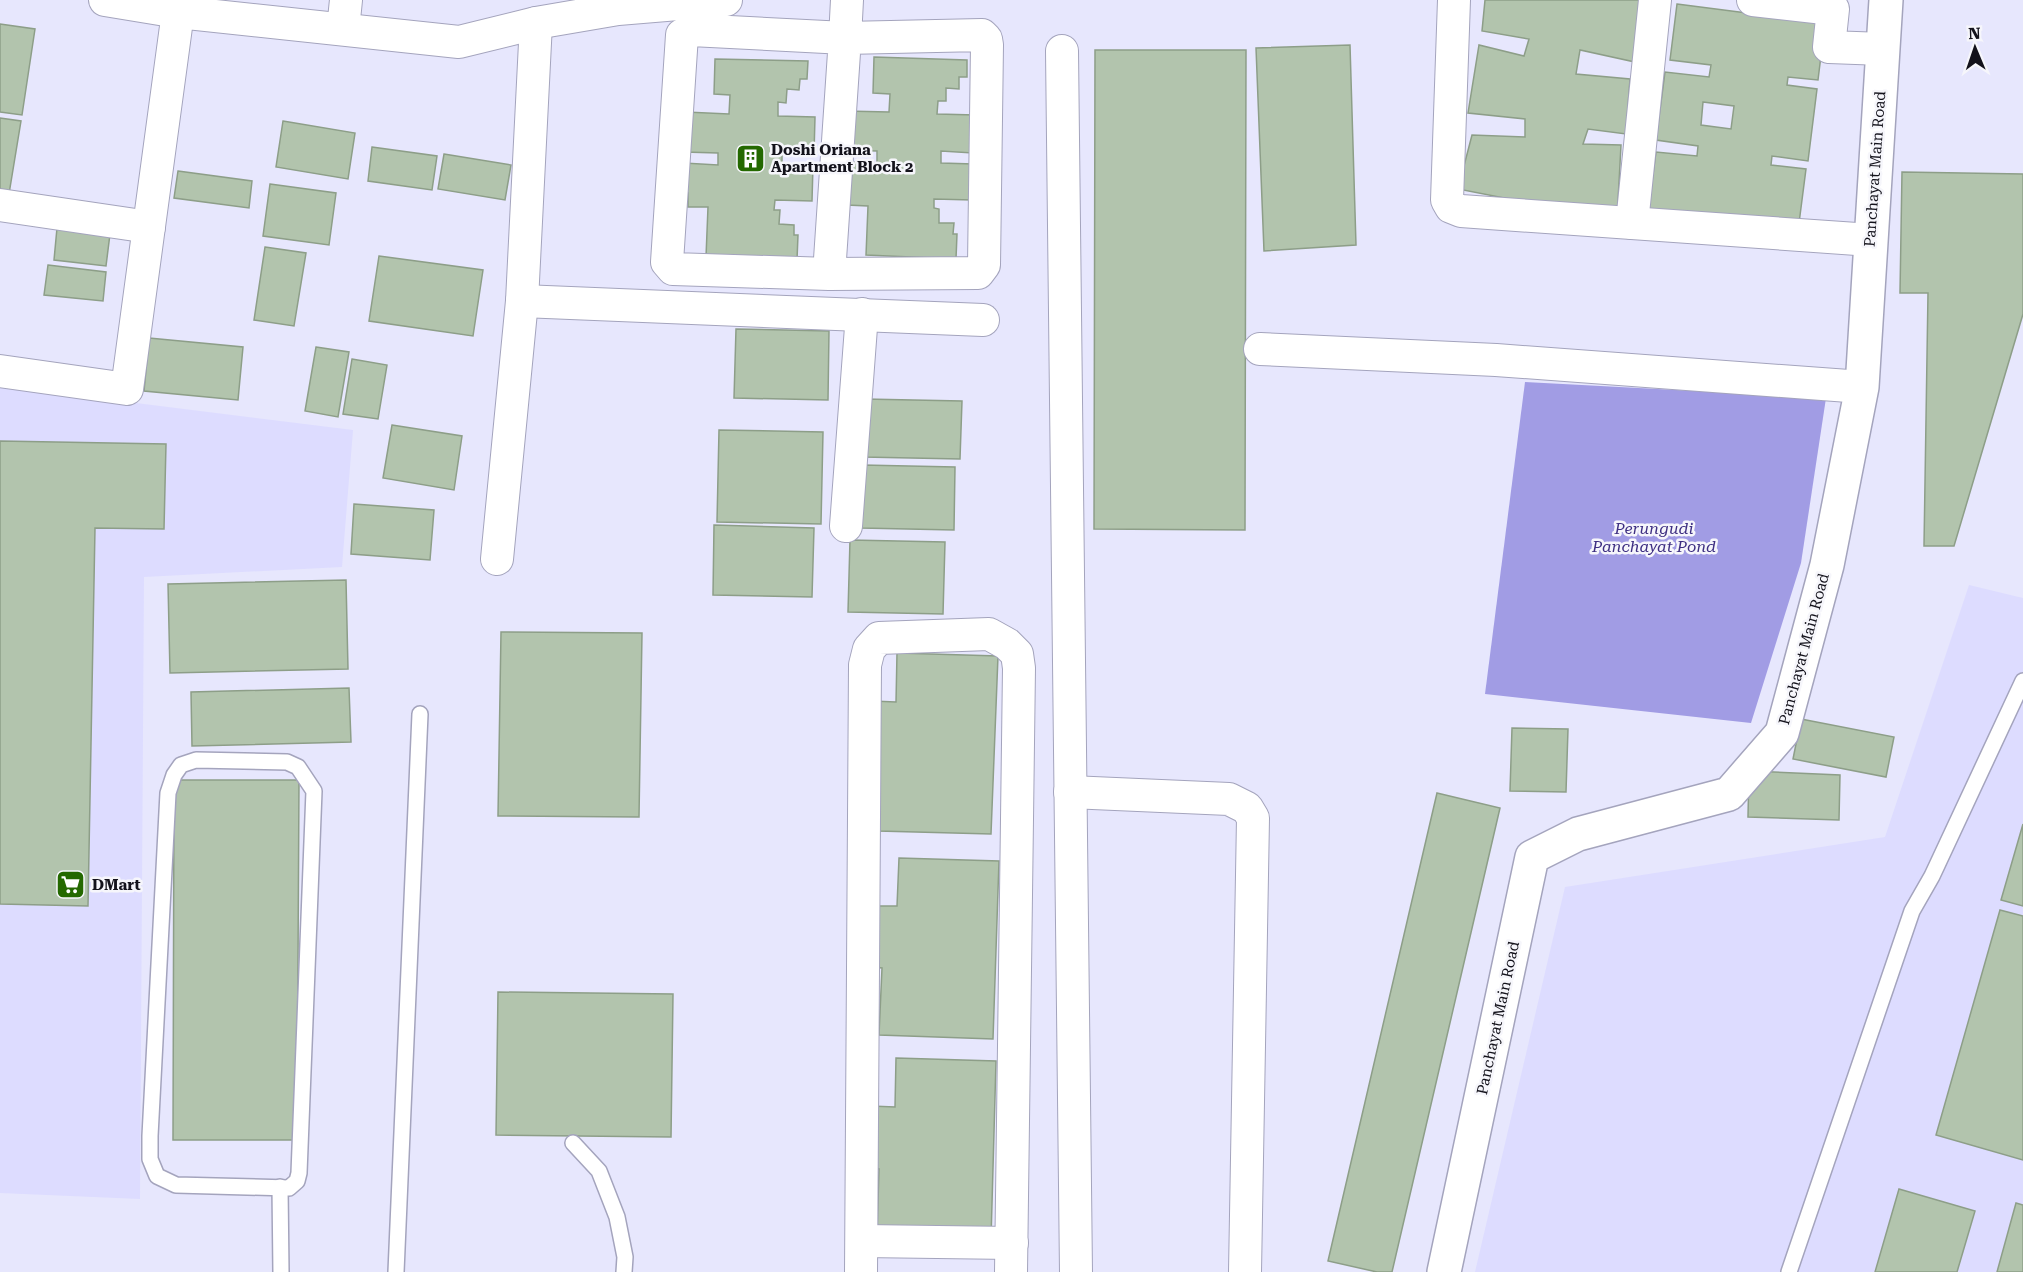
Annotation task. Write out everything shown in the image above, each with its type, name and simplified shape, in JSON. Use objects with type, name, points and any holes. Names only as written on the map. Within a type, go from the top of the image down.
[{"type":"street","points":[[105,0],[345,14],[459,42],[536,23],[618,9],[726,0]]},
{"type":"street","points":[[829,274],[847,0]]},
{"type":"street","points":[[1454,0],[1447,200],[1451,207],[1461,211],[1871,240]]},
{"type":"street","points":[[1632,223],[1655,0]]},
{"type":"street","points":[[1753,0],[1833,9],[1829,47],[1883,49]]},
{"type":"street","name":"Panchayat Main Road","points":[[1444,1272],[1532,858],[1578,834],[1729,794],[1782,733],[1827,565],[1862,387],[1886,0]]},
{"type":"street","points":[[0,371],[127,389],[180,6]]},
{"type":"street","points":[[497,559],[522,301],[536,23]]},
{"type":"street","points":[[691,30],[845,38],[982,35],[986,39],[984,265],[978,273],[829,274],[673,270],[667,262],[682,35],[691,30]]},
{"type":"street","points":[[1062,51],[1076,1272]]},
{"type":"street","points":[[0,205],[149,227]]},
{"type":"street","points":[[522,301],[983,320]]},
{"type":"street","points":[[846,526],[862,314]]},
{"type":"street","points":[[1260,349],[1496,360],[1862,387]]},
{"type":"street","points":[[861,1272],[865,665],[870,650],[879,638],[988,634],[1007,644],[1017,654],[1019,668],[1011,1257],[862,1241]]},
{"type":"street","points":[[1070,792],[1229,799],[1247,808],[1253,818],[1245,1272]]},
{"type":"lane","points":[[1789,1272],[1912,911],[1932,876],[2023,681]]},
{"type":"lane","points":[[396,1272],[420,714]]},
{"type":"lane","points":[[196,760],[287,762],[298,767],[314,791],[299,1173],[297,1181],[289,1188],[280,1187],[176,1185],[157,1176],[150,1159],[168,793],[174,775],[181,765],[196,760]]},
{"type":"lane","points":[[573,1143],[599,1171],[617,1217],[625,1257],[624,1272]]},
{"type":"lane","points":[[280,1187],[281,1272]]},
{"type":"shaded area","name":"DMart","points":[[0,386],[353,430],[342,567],[144,577],[140,1199],[0,1193]]},
{"type":"shaded area","points":[[1969,585],[2023,598],[2023,1272],[1475,1272],[1565,887],[1885,837]]},
{"type":"water","name":"Perungudi Panchayat Pond","points":[[1525,382],[1826,398],[1801,563],[1751,723],[1485,694]]},
{"type":"building","points":[[1485,0],[1645,0],[1635,62],[1580,50],[1576,74],[1630,79],[1626,134],[1588,129],[1583,144],[1621,145],[1617,220],[1458,189],[1472,135],[1525,137],[1525,119],[1468,113],[1479,45],[1524,56],[1529,39],[1482,31]]},
{"type":"building","points":[[1677,4],[1825,23],[1818,80],[1788,77],[1787,85],[1817,89],[1808,161],[1772,156],[1771,165],[1806,169],[1798,231],[1648,212],[1656,152],[1697,156],[1698,146],[1656,140],[1665,72],[1709,77],[1711,65],[1670,60]],"holes":[[[1703,102],[1734,106],[1731,129],[1701,125]]]},
{"type":"building","points":[[0,24],[35,29],[22,115],[0,112]]},
{"type":"building","points":[[1350,45],[1356,245],[1264,251],[1256,48]]},
{"type":"building","points":[[1095,50],[1246,50],[1245,530],[1094,529]]},
{"type":"building","points":[[874,57],[967,60],[967,77],[959,77],[959,89],[946,88],[946,101],[938,101],[937,114],[975,115],[973,153],[941,151],[941,163],[973,164],[972,200],[934,199],[934,208],[939,209],[939,223],[954,223],[953,234],[957,234],[956,259],[866,255],[868,206],[847,205],[843,162],[877,163],[877,151],[844,150],[845,111],[889,112],[890,94],[873,93]]},
{"type":"building","name":"Doshi Oriana Apartment Block 2","points":[[715,59],[808,61],[807,79],[800,79],[799,90],[787,89],[786,103],[778,102],[778,116],[815,117],[814,154],[782,153],[782,164],[813,165],[812,201],[775,200],[774,210],[780,210],[779,224],[794,225],[794,235],[798,235],[797,260],[706,257],[708,207],[688,207],[688,193],[682,193],[684,163],[718,165],[718,153],[684,152],[686,112],[729,114],[730,95],[714,94]]},
{"type":"building","points":[[0,118],[21,121],[8,200],[0,199]]},
{"type":"building","points":[[283,121],[355,133],[348,179],[276,167]]},
{"type":"building","points":[[372,147],[437,156],[432,190],[368,181]]},
{"type":"building","points":[[444,154],[511,165],[505,200],[438,189]]},
{"type":"building","points":[[178,171],[252,181],[249,208],[174,198]]},
{"type":"building","points":[[1902,172],[2023,174],[2023,314],[1954,546],[1924,546],[1928,293],[1900,293]]},
{"type":"building","points":[[270,184],[336,193],[329,245],[263,236]]},
{"type":"building","points":[[57,228],[110,234],[106,266],[54,260]]},
{"type":"building","points":[[265,247],[306,253],[294,326],[254,320]]},
{"type":"building","points":[[379,256],[483,270],[473,336],[369,321]]},
{"type":"building","points":[[48,265],[106,272],[103,301],[44,295]]},
{"type":"building","points":[[736,329],[829,331],[828,400],[734,398]]},
{"type":"building","points":[[149,338],[243,347],[238,400],[144,391]]},
{"type":"building","points":[[316,347],[349,352],[338,417],[305,411]]},
{"type":"building","points":[[352,359],[387,365],[378,419],[343,414]]},
{"type":"building","points":[[864,399],[962,401],[960,459],[863,457]]},
{"type":"building","points":[[392,425],[462,436],[454,490],[383,478]]},
{"type":"building","points":[[719,430],[823,432],[821,524],[717,522]]},
{"type":"building","points":[[0,441],[166,444],[164,529],[95,528],[88,906],[0,904]]},
{"type":"building","points":[[862,465],[955,467],[954,530],[861,528]]},
{"type":"building","points":[[354,504],[434,510],[430,560],[351,554]]},
{"type":"building","points":[[714,525],[814,528],[812,597],[713,595]]},
{"type":"building","points":[[850,540],[945,542],[943,614],[848,612]]},
{"type":"building","points":[[346,580],[348,669],[170,673],[168,584]]},
{"type":"building","points":[[501,632],[642,633],[639,817],[498,816]]},
{"type":"building","points":[[897,653],[998,656],[991,834],[878,831],[872,701],[896,702]]},
{"type":"building","points":[[349,688],[351,742],[192,746],[191,692]]},
{"type":"building","points":[[1801,719],[1894,737],[1886,777],[1793,759]]},
{"type":"building","points":[[1512,728],[1568,729],[1566,792],[1510,791]]},
{"type":"building","points":[[1749,771],[1840,775],[1839,820],[1748,817]]},
{"type":"building","points":[[174,780],[299,780],[297,1140],[173,1140]]},
{"type":"building","points":[[1437,793],[1500,808],[1392,1272],[1377,1272],[1328,1261]]},
{"type":"building","points":[[2023,824],[2023,906],[2001,900]]},
{"type":"building","points":[[899,858],[999,861],[993,1039],[879,1035],[882,968],[872,967],[874,906],[897,906]]},
{"type":"building","points":[[2000,910],[2023,916],[2023,1160],[1936,1135]]},
{"type":"building","points":[[498,992],[673,994],[671,1137],[496,1135]]},
{"type":"building","points":[[896,1058],[996,1061],[991,1239],[877,1235],[879,1169],[869,1168],[871,1106],[895,1107]]},
{"type":"building","points":[[1899,1189],[1975,1211],[1957,1272],[1875,1272]]},
{"type":"building","points":[[2016,1203],[2023,1205],[2023,1272],[1997,1272]]},
{"type":"place","name":"Doshi Oriana Apartment Block 2","points":[[750,159]]},
{"type":"place","name":"DMart","points":[[71,885]]}]
